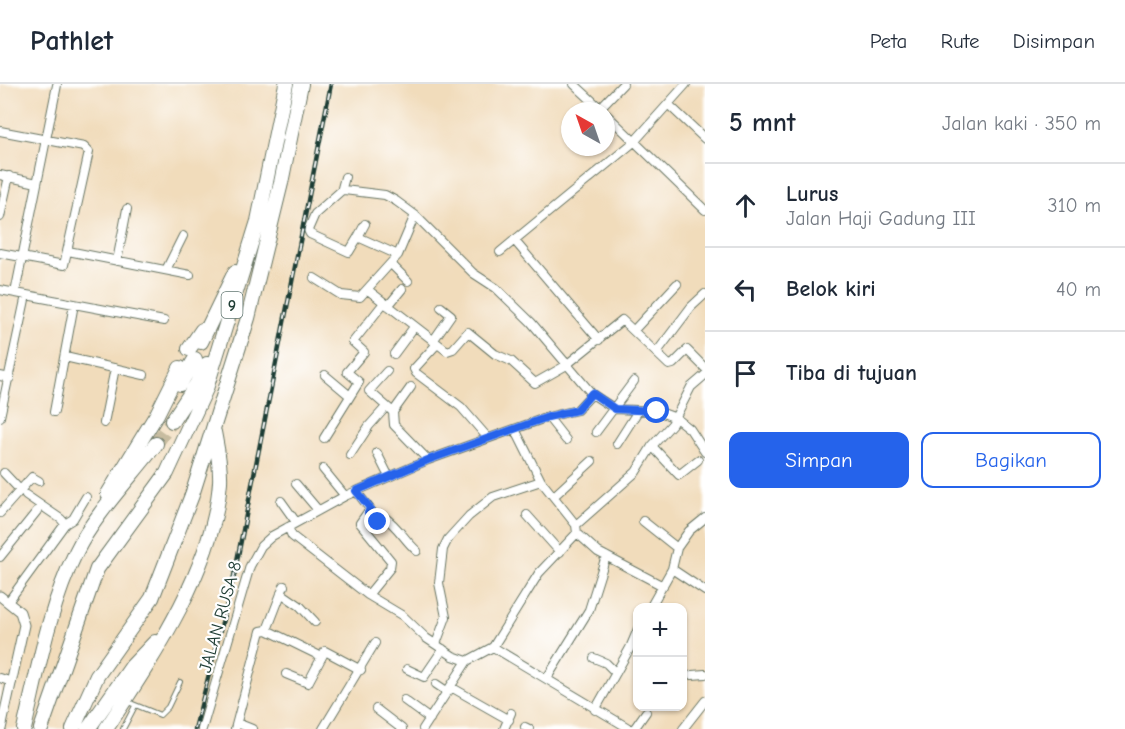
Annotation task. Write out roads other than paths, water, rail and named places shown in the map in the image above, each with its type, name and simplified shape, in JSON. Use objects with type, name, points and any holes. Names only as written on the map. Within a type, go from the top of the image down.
[{"type":"highway","name":"9","points":[[41,729],[97,569],[167,473],[206,389],[258,220],[286,84]]},
{"type":"highway","name":"9","points":[[73,729],[97,676],[152,598],[213,430],[248,318],[281,183],[301,84]]},
{"type":"highway","points":[[157,414],[176,391],[237,268],[258,220]]},
{"type":"highway","points":[[172,421],[196,385],[207,363],[237,268]]},
{"type":"highway","points":[[24,729],[59,592],[76,551],[157,414],[180,368]]},
{"type":"highway","points":[[106,729],[130,703],[195,573],[215,512],[220,481],[213,430]]},
{"type":"highway","points":[[90,528],[156,444]]},
{"type":"highway","points":[[88,729],[132,666],[168,630]]},
{"type":"street","points":[[574,84],[593,102]]},
{"type":"street","points":[[610,102],[623,84]]},
{"type":"street","points":[[500,252],[628,147],[686,84]]},
{"type":"street","points":[[15,293],[57,85]]},
{"type":"street","points":[[668,104],[705,139]]},
{"type":"street","points":[[615,128],[628,147],[705,210]]},
{"type":"street","points":[[0,131],[84,147],[89,153],[64,265],[0,253]]},
{"type":"street","points":[[0,175],[37,183]]},
{"type":"street","points":[[0,218],[9,176]]},
{"type":"street","points":[[345,177],[342,189],[315,214],[308,231],[349,252],[365,224]]},
{"type":"street","points":[[342,189],[385,195],[415,215],[472,273],[496,288],[569,363],[592,393],[615,409],[657,411],[676,418],[685,423],[705,452]]},
{"type":"street","points":[[117,261],[127,209]]},
{"type":"street","points":[[314,278],[329,289],[358,298],[368,290],[398,255],[415,215]]},
{"type":"street","points":[[166,270],[183,237]]},
{"type":"street","points":[[358,237],[398,255]]},
{"type":"street","points":[[514,240],[598,340]]},
{"type":"street","points":[[68,251],[190,275]]},
{"type":"street","points":[[391,264],[408,281]]},
{"type":"street","points":[[634,330],[677,284]]},
{"type":"street","points":[[402,288],[353,342],[364,352],[347,372],[389,409],[394,425],[428,460]]},
{"type":"street","points":[[0,290],[164,321]]},
{"type":"street","points":[[368,290],[450,352],[468,332],[495,354],[511,362],[535,383],[569,363],[622,320],[669,365],[690,350],[705,368]]},
{"type":"street","points":[[657,352],[691,307],[705,294]]},
{"type":"street","points":[[0,417],[26,295]]},
{"type":"street","points":[[54,412],[74,304]]},
{"type":"street","points":[[441,307],[451,315],[435,342],[414,369],[416,373],[461,407],[488,438]]},
{"type":"street","points":[[394,354],[414,327]]},
{"type":"street","points":[[65,357],[144,375]]},
{"type":"street","points":[[104,423],[116,368]]},
{"type":"street","points":[[370,392],[387,371]]},
{"type":"street","points":[[325,375],[350,396]]},
{"type":"street","points":[[424,729],[467,661],[493,647],[539,573],[560,552],[577,529],[636,472],[652,446],[676,418],[691,387],[705,375]]},
{"type":"street","points":[[0,376],[10,378]]},
{"type":"street","points":[[596,432],[634,381]]},
{"type":"street","points":[[324,438],[359,382]]},
{"type":"street","points":[[350,455],[369,426],[411,387]]},
{"type":"street","name":"JALAN RUSA 8","points":[[202,729],[254,555],[272,536],[345,496],[428,460],[548,417],[577,410],[592,393]]},
{"type":"street","points":[[617,444],[638,411]]},
{"type":"street","points":[[548,417],[566,440]]},
{"type":"street","points":[[515,429],[541,481],[577,529],[606,556],[663,586]]},
{"type":"street","points":[[652,446],[679,475],[698,460]]},
{"type":"street","points":[[377,453],[389,477]]},
{"type":"street","points":[[554,496],[592,460]]},
{"type":"street","points":[[323,469],[345,496]]},
{"type":"street","points":[[4,473],[23,493],[62,519],[65,524]]},
{"type":"street","points":[[0,513],[23,493],[32,477],[39,481]]},
{"type":"street","points":[[408,669],[424,677],[440,647],[446,617],[439,583],[444,549],[448,539],[469,516],[493,498],[541,481]]},
{"type":"street","points":[[296,484],[318,510]]},
{"type":"street","points":[[356,491],[370,508],[360,523],[390,557],[391,564],[368,595]]},
{"type":"street","points":[[2,729],[24,620],[20,612],[2,599],[65,524],[73,519],[86,497]]},
{"type":"street","points":[[280,501],[296,522]]},
{"type":"street","points":[[0,557],[37,511]]},
{"type":"street","points":[[368,513],[378,522],[384,517],[399,528],[406,542],[417,551]]},
{"type":"street","points":[[527,515],[560,552]]},
{"type":"street","points":[[653,603],[672,569],[677,548],[689,531],[705,518]]},
{"type":"street","points":[[643,521],[677,548]]},
{"type":"street","points":[[288,527],[292,536],[368,595],[403,616],[440,647],[467,661]]},
{"type":"street","points":[[547,678],[588,610],[606,556]]},
{"type":"street","points":[[672,569],[704,588]]},
{"type":"street","points":[[252,729],[236,726],[259,634],[267,630],[283,590],[315,622]]},
{"type":"street","points":[[267,630],[320,656]]},
{"type":"street","points":[[596,710],[633,639]]},
{"type":"street","points":[[324,729],[375,643]]},
{"type":"street","points":[[493,647],[596,710],[632,729],[646,712]]},
{"type":"street","points":[[286,674],[308,683],[313,678],[320,656],[328,651],[361,670]]},
{"type":"street","points":[[594,658],[606,663],[616,673]]},
{"type":"street","points":[[692,675],[705,674]]},
{"type":"street","points":[[0,678],[12,682]]},
{"type":"street","points":[[436,684],[510,717],[504,729]]},
{"type":"street","points":[[404,700],[430,719]]},
{"type":"street","points":[[683,729],[705,701]]},
{"type":"street","points":[[376,709],[402,729]]},
{"type":"lane","points":[[123,729],[130,703],[160,715],[168,706],[180,682]]},
{"type":"tunnel","points":[[156,444],[172,421]]},
{"type":"railway","points":[[195,729],[234,576],[331,84]]}]
